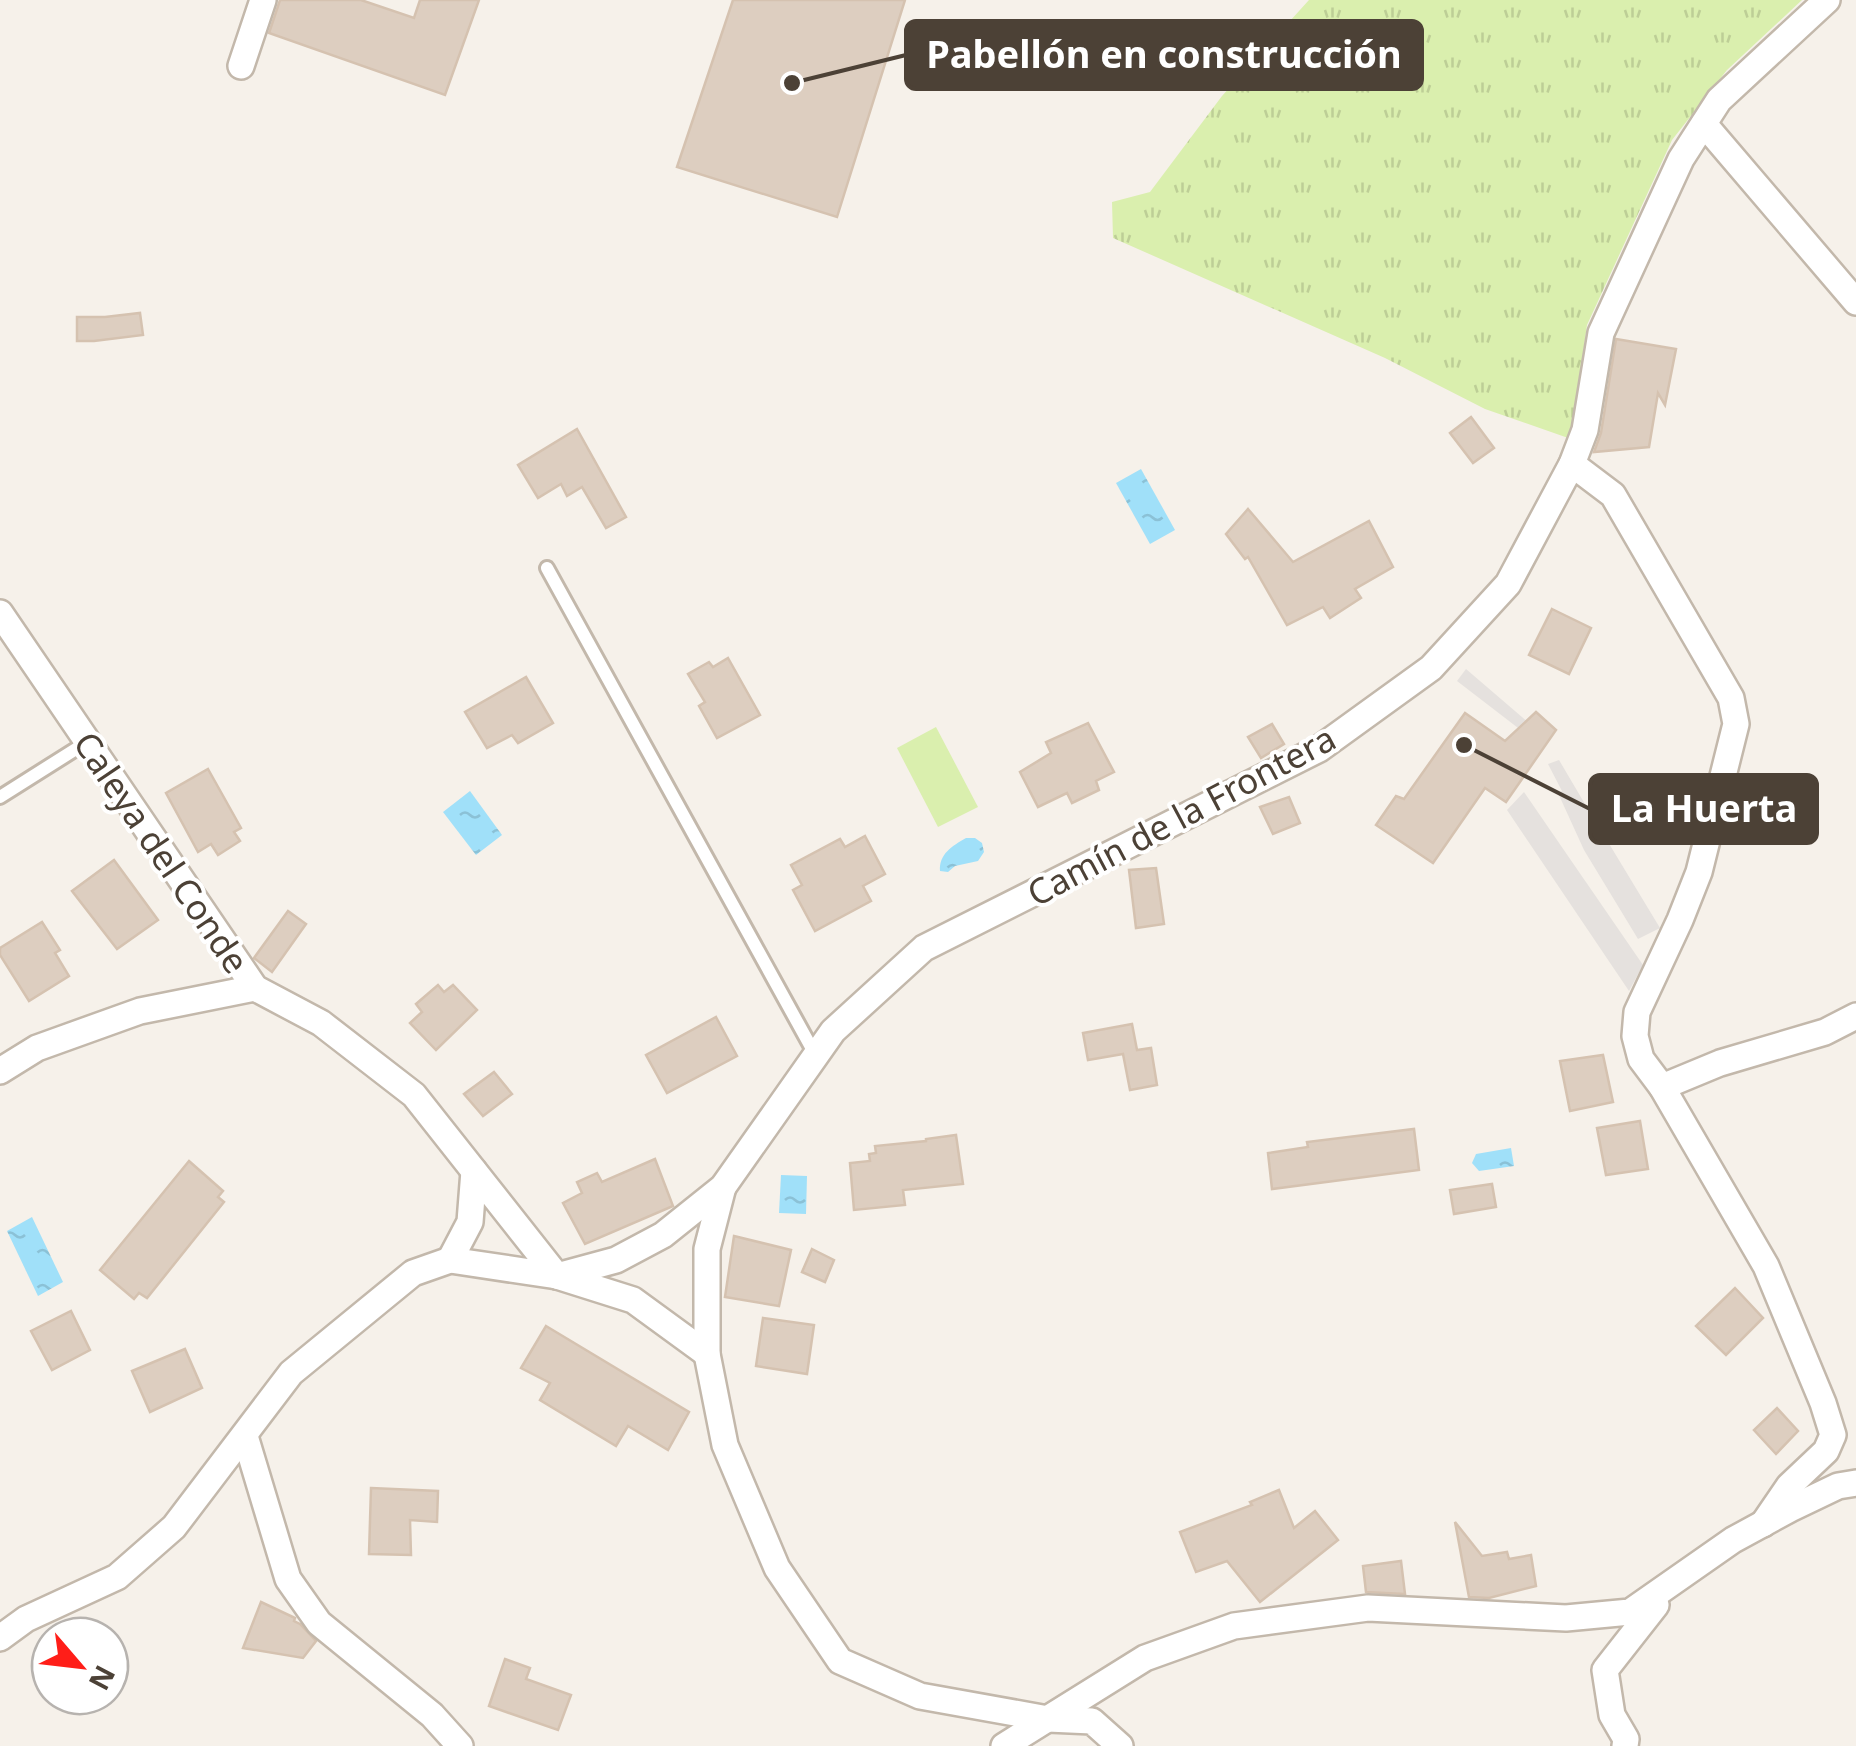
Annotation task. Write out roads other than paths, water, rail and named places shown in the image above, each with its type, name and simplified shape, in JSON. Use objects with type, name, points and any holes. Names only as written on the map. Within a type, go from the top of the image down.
[{"type":"street","points":[[241,66],[263,0]]},
{"type":"street","name":"Camín de la Frontera","points":[[722,1187],[833,1031],[924,948],[1318,749],[1432,668],[1508,584],[1572,464],[1586,430],[1601,334],[1682,159],[1719,100],[1827,0]]},
{"type":"street","points":[[1704,124],[1856,302]]},
{"type":"street","points":[[1572,464],[1613,495],[1731,698],[1736,724],[1699,872],[1637,1012],[1634,1036],[1642,1058],[1766,1266],[1833,1435],[1826,1452],[1789,1486],[1763,1524]]},
{"type":"street","name":"Caleya del Conde","points":[[0,613],[254,988],[321,1023],[414,1095],[557,1276]]},
{"type":"street","points":[[0,1072],[37,1048],[140,1011],[254,988]]},
{"type":"street","points":[[1662,1087],[1720,1062],[1825,1032],[1856,1016]]},
{"type":"street","points":[[450,1260],[470,1222],[474,1171]]},
{"type":"street","points":[[557,1276],[616,1260],[663,1235],[722,1187]]},
{"type":"street","points":[[722,1187],[706,1250],[707,1354],[724,1445],[776,1568],[840,1661],[920,1696],[1048,1719],[1092,1722],[1120,1746]]},
{"type":"street","points":[[0,1638],[26,1618],[117,1577],[174,1526],[291,1372],[413,1273],[450,1260],[557,1276],[633,1300],[707,1354]]},
{"type":"street","points":[[245,1436],[288,1580],[319,1623],[432,1715],[460,1746]]},
{"type":"street","points":[[1004,1746],[1146,1658],[1234,1626],[1368,1608],[1566,1618],[1630,1612],[1733,1540],[1838,1486],[1856,1483]]},
{"type":"street","points":[[1626,1746],[1612,1715],[1605,1670],[1678,1578]]},
{"type":"lane","points":[[547,568],[816,1056]]},
{"type":"lane","points":[[0,798],[87,742]]},
{"type":"water","points":[[1141,469],[1175,530],[1150,544],[1116,483]]},
{"type":"water","points":[[470,791],[502,835],[476,855],[443,812]]},
{"type":"water","points":[[966,838],[982,843],[984,852],[978,861],[955,866],[948,872],[940,871],[944,855]]},
{"type":"water","points":[[1511,1148],[1514,1166],[1479,1171],[1472,1163],[1476,1154]]},
{"type":"water","points":[[781,1175],[807,1176],[806,1214],[779,1213]]},
{"type":"water","points":[[32,1217],[63,1282],[38,1296],[7,1231]]},
{"type":"place","name":"Pabellón en construcción","points":[[792,83]]},
{"type":"place","name":"La Huerta","points":[[1464,745]]}]
